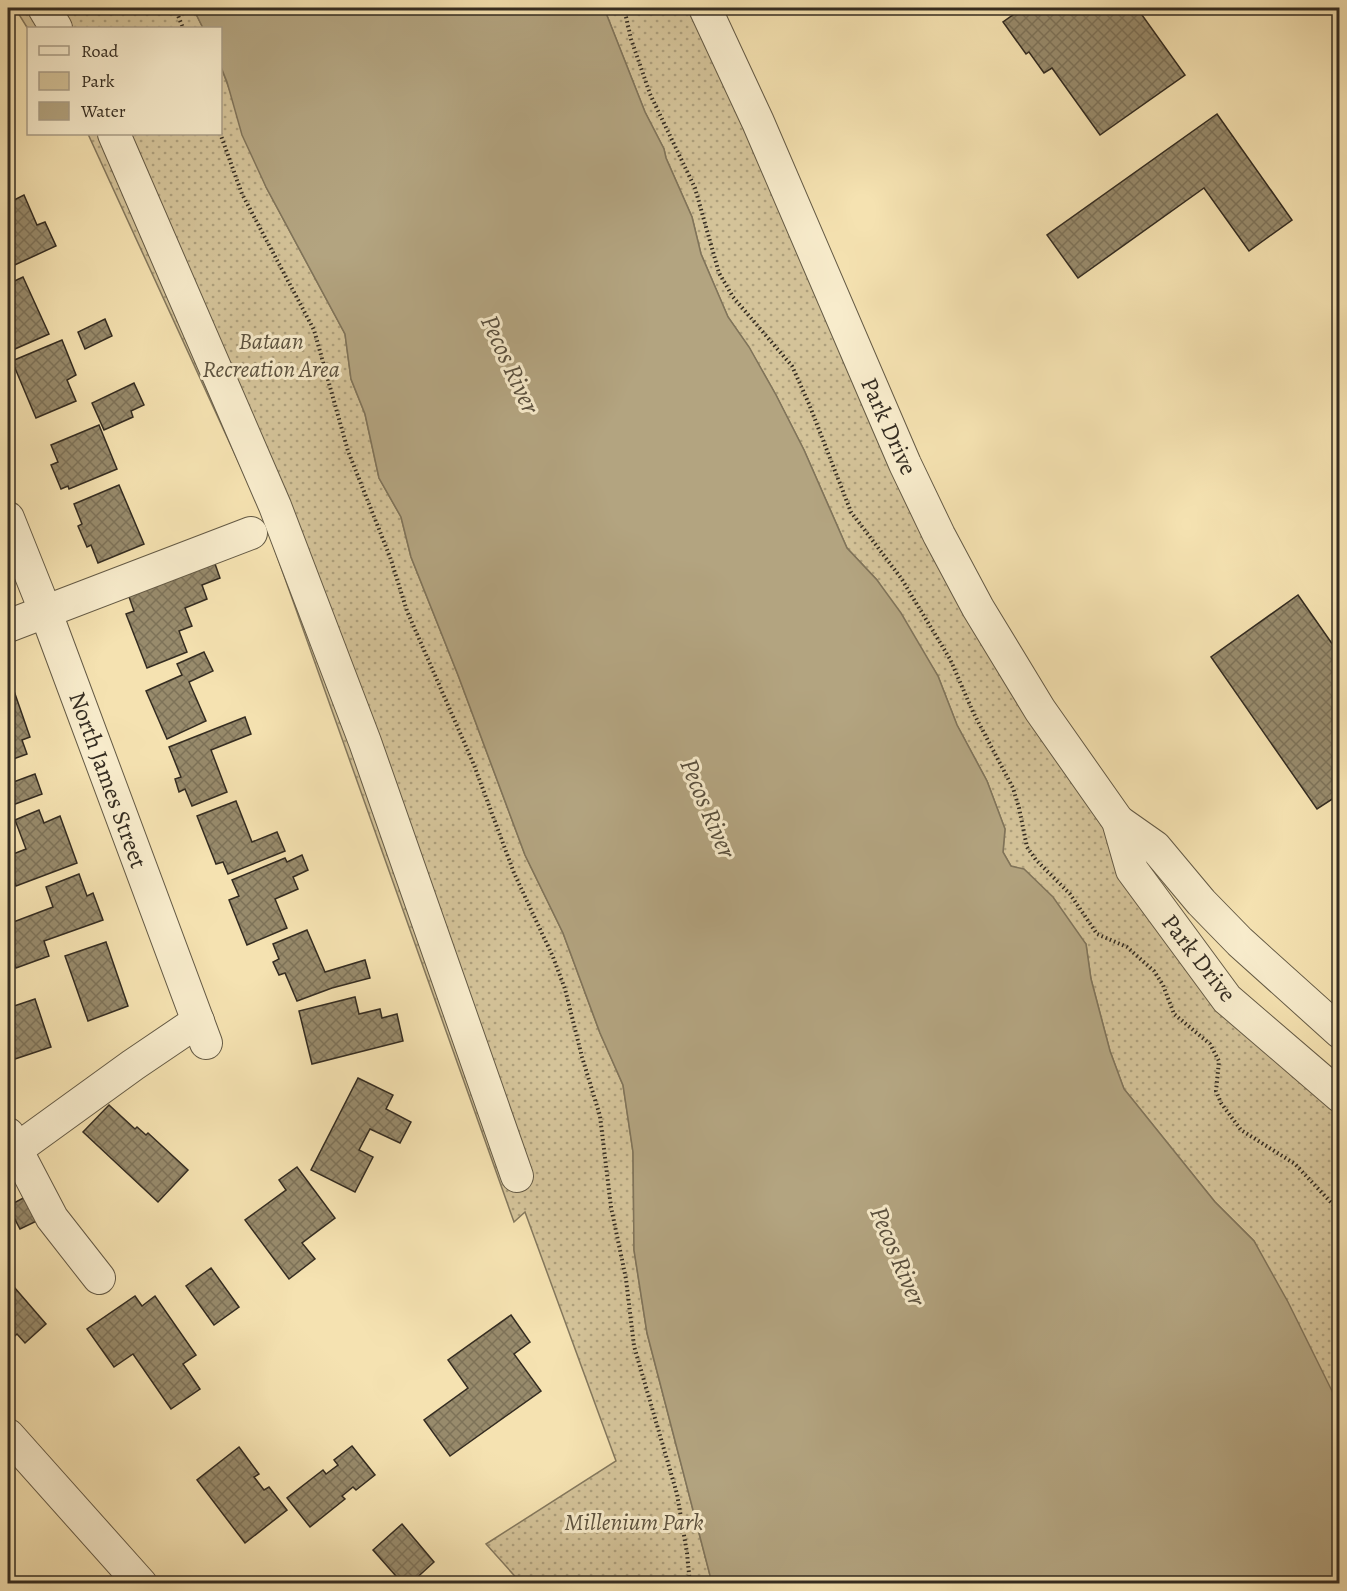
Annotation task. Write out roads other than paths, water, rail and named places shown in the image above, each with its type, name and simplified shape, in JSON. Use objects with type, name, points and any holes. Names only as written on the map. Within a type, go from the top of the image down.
[{"type":"street","points":[[44,8],[55,27]]},
{"type":"street","name":"Park Drive","points":[[705,8],[758,122],[905,464],[939,535],[1040,710],[1118,821],[1132,870],[1227,999],[1340,1096]]},
{"type":"street","points":[[114,135],[275,506],[365,742],[517,1176]]},
{"type":"street","name":"North James Street","points":[[8,518],[46,613],[202,1032],[133,1065],[12,1142]]},
{"type":"street","points":[[8,626],[251,533]]},
{"type":"street","name":"Park Drive","points":[[1118,821],[1155,847],[1201,902],[1240,942],[1340,1032]]},
{"type":"street","points":[[12,1142],[52,1218],[99,1278]]},
{"type":"street","points":[[8,1435],[141,1584]]},
{"type":"water","name":"Pecos River","points":[[193,8],[604,8],[645,112],[664,149],[692,217],[701,254],[728,317],[749,347],[776,395],[804,450],[847,548],[877,580],[901,613],[938,676],[957,725],[987,781],[1005,829],[1003,852],[1011,866],[1024,869],[1053,897],[1086,944],[1091,979],[1110,1051],[1124,1089],[1215,1202],[1254,1241],[1288,1302],[1334,1395],[1340,1409],[1339,1583],[712,1583],[647,1333],[634,1250],[633,1152],[623,1085],[600,1033],[563,933],[525,855],[411,557],[401,517],[379,478],[365,414],[351,379],[345,334],[266,187],[242,135],[222,70],[222,27],[202,27]]},
{"type":"park label","name":"Bataan Recreation Area","points":[[271,355]]},
{"type":"park label","name":"Millenium Park","points":[[634,1522]]}]
